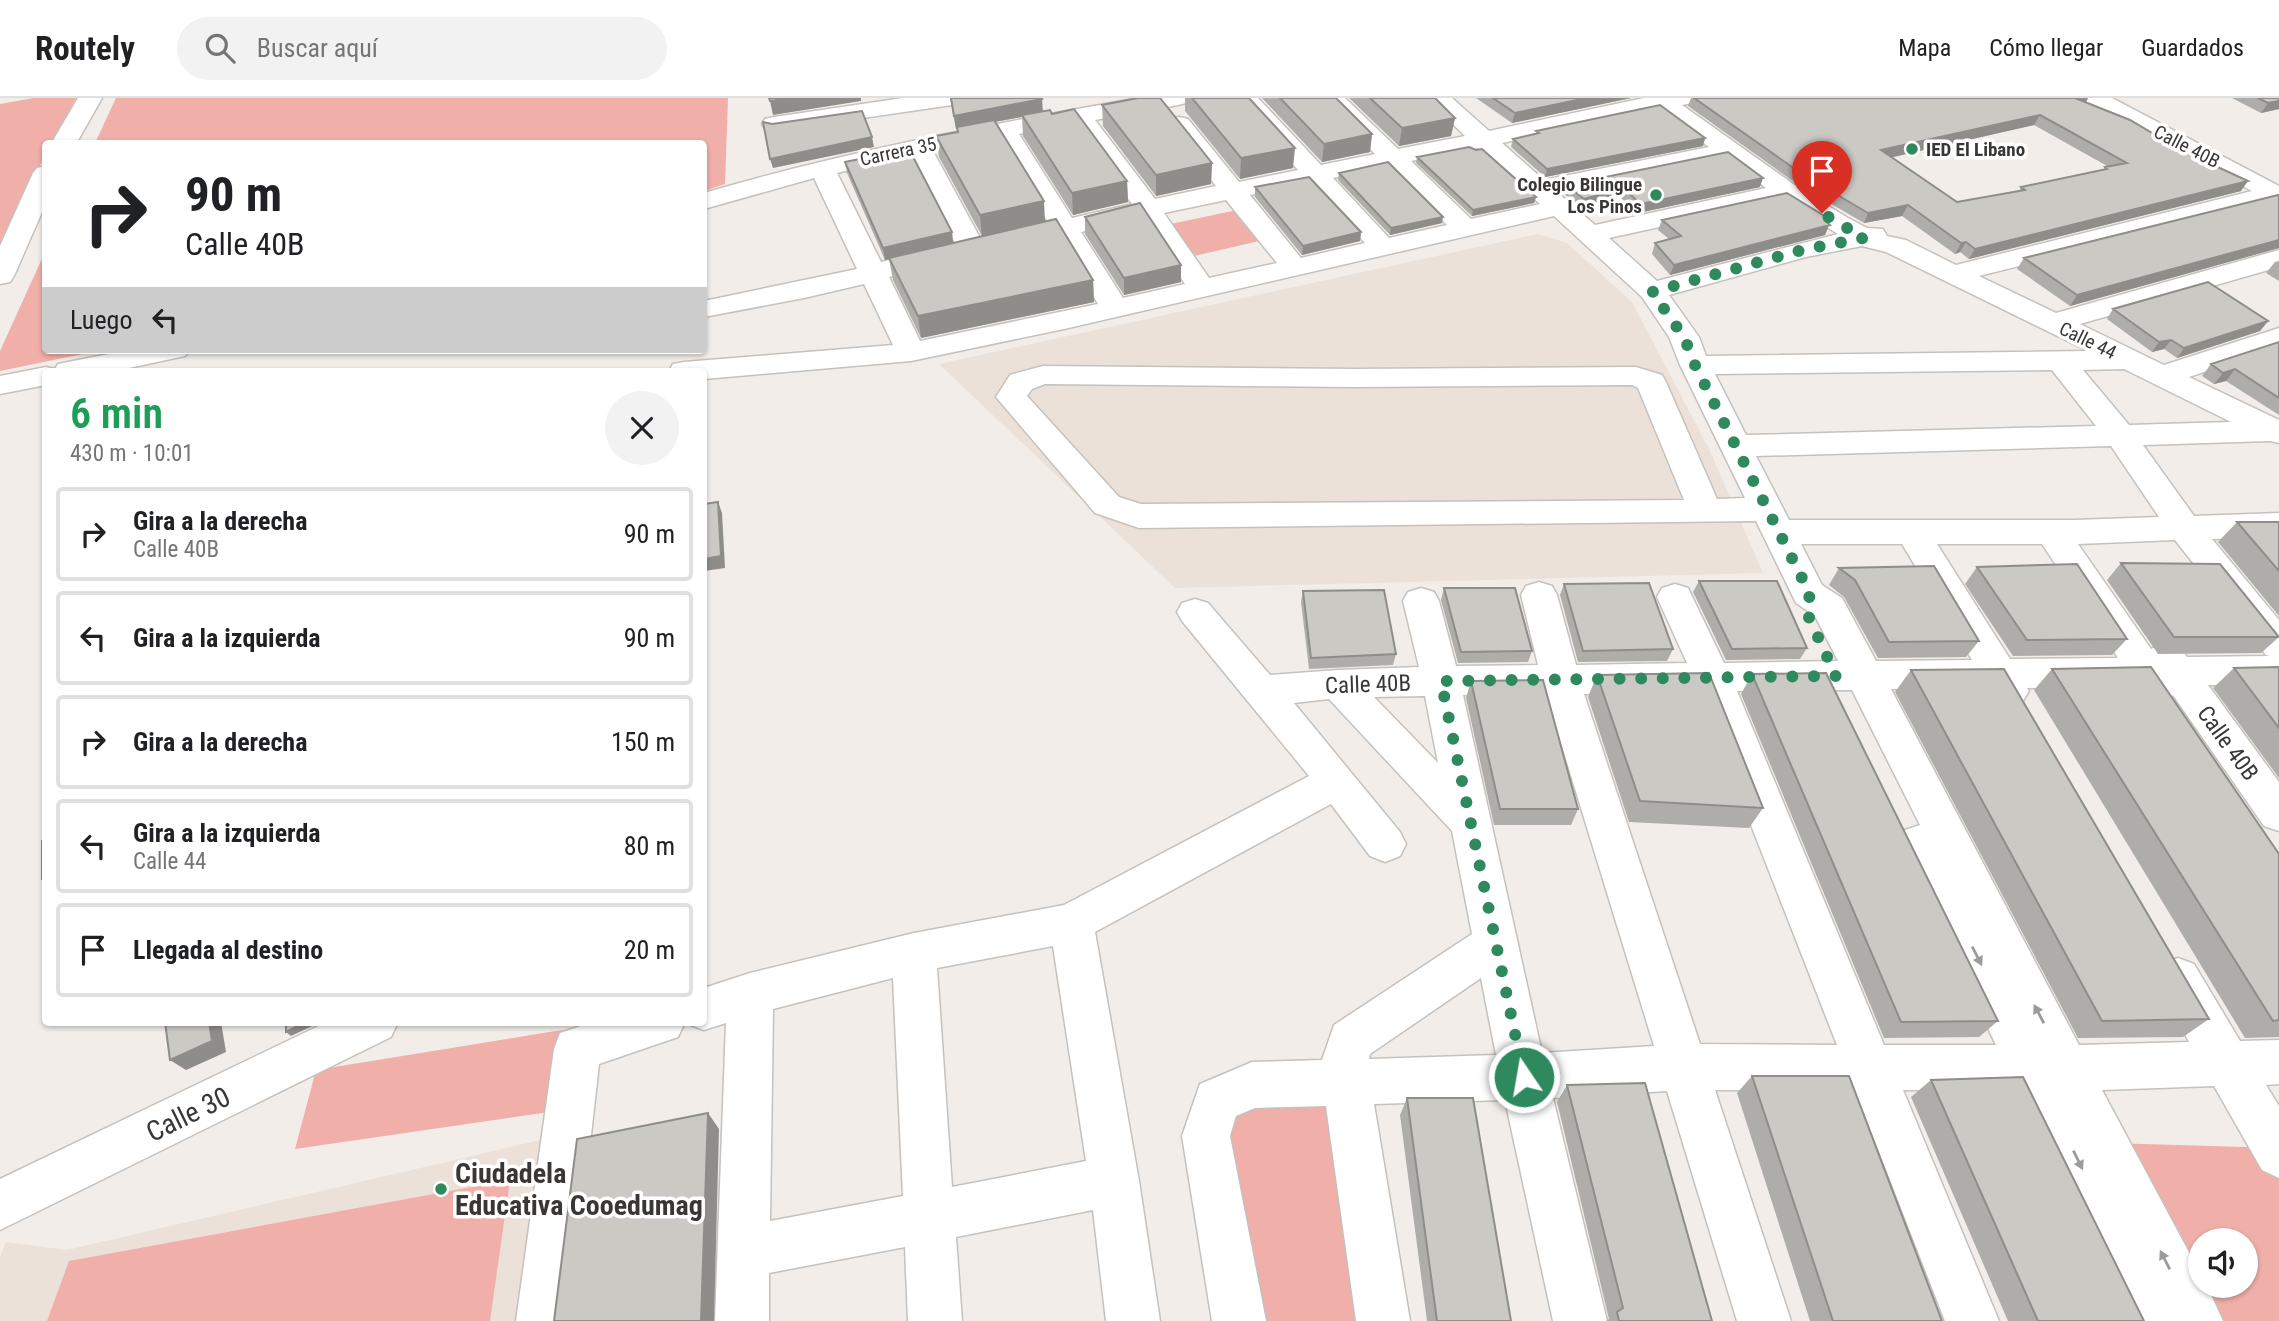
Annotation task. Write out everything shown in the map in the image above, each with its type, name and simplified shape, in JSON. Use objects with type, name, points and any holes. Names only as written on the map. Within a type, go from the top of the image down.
[{"type":"street","points":[[65,140],[90,98]]},
{"type":"street","points":[[774,124],[927,99],[952,98]]},
{"type":"street","points":[[1245,98],[1383,247]]},
{"type":"street","points":[[1332,98],[1465,228]]},
{"type":"street","points":[[2100,101],[2137,98]]},
{"type":"street","points":[[927,99],[927,144],[972,249]]},
{"type":"street","points":[[1448,99],[1482,139],[1550,197],[1652,292],[1684,337],[1695,365],[1810,594],[1806,611],[1849,676],[2050,1068],[2196,1321]]},
{"type":"street","points":[[707,308],[804,290],[1148,208],[1672,99]]},
{"type":"street","name":"Calle 44","points":[[1672,99],[1729,150],[1787,191],[2277,432]]},
{"type":"street","name":"Calle 44","points":[[1672,99],[1881,239]]},
{"type":"street","points":[[1169,100],[1233,190],[1294,267]]},
{"type":"street","name":"Carrera 35","points":[[707,200],[822,168],[1004,130],[1063,106],[1169,100]]},
{"type":"street","name":"Calle 40B","points":[[2100,101],[2276,196]]},
{"type":"street","points":[[1063,106],[1148,208],[1202,288]]},
{"type":"street","points":[[1004,130],[1115,308]]},
{"type":"street","points":[[707,369],[911,352],[1465,228],[1550,197],[1729,150]]},
{"type":"street","points":[[822,168],[911,352]]},
{"type":"street","points":[[0,276],[42,182]]},
{"type":"street","points":[[1591,234],[1787,191]]},
{"type":"street","points":[[1953,274],[2276,196]]},
{"type":"street","points":[[1652,292],[1802,250],[1881,239]]},
{"type":"street","points":[[2053,323],[2279,258]]},
{"type":"street","points":[[2162,376],[2279,337]]},
{"type":"street","points":[[84,368],[155,354]]},
{"type":"street","points":[[1695,365],[2128,360]]},
{"type":"street","points":[[2062,362],[2119,435],[2184,528],[2279,645]]},
{"type":"street","points":[[1705,511],[1651,382],[1636,376],[1355,378],[1043,375],[1021,382],[1011,397],[1107,505],[1139,516],[1705,511],[1912,532],[2279,525]]},
{"type":"street","points":[[0,385],[42,377]]},
{"type":"street","points":[[1736,446],[2277,432]]},
{"type":"street","name":"Calle 40B","points":[[2063,531],[2271,829]]},
{"type":"street","points":[[1912,532],[2027,722]]},
{"type":"street","points":[[1539,596],[1561,680],[1763,1321]]},
{"type":"street","points":[[1675,597],[1712,677],[1972,1321]]},
{"type":"street","points":[[1421,601],[1441,681],[1524,1077],[1580,1321]]},
{"type":"street","points":[[1195,612],[1337,781],[1385,844]]},
{"type":"street","name":"Calle 40B","points":[[1260,691],[1338,684],[1441,681],[2279,670]]},
{"type":"street","points":[[1338,684],[1471,824]]},
{"type":"street","points":[[707,1008],[750,994],[914,953],[1071,923],[1337,781]]},
{"type":"street","points":[[1071,923],[1114,1181],[1133,1321]]},
{"type":"street","points":[[1383,1321],[1347,1082],[1345,1061],[1350,1041],[1496,943]]},
{"type":"street","points":[[2158,945],[2279,1153]]},
{"type":"street","points":[[914,953],[935,1321]]},
{"type":"street","points":[[742,1321],[750,994]]},
{"type":"street","name":"Calle 30","points":[[0,1205],[369,1026]]},
{"type":"street","points":[[543,1321],[577,1049],[649,1026]]},
{"type":"street","points":[[1240,1321],[1206,1136],[1217,1101],[1252,1086],[1524,1077],[1684,1067],[2050,1068],[2279,1062]]},
{"type":"street","points":[[2050,1068],[2156,1321]]},
{"type":"street","points":[[745,1252],[1114,1181]]},
{"type":"shaded area","points":[[34,98],[76,98],[54,140],[42,140],[42,162],[0,243],[0,104]]},
{"type":"shaded area","points":[[116,98],[728,98],[725,184],[707,190],[707,140],[96,140]]},
{"type":"shaded area","points":[[1242,209],[1268,239],[1190,257],[1166,225]]},
{"type":"shaded area","points":[[1538,234],[1567,243],[1632,302],[1709,449],[1763,573],[1175,588],[939,364]]},
{"type":"shaded area","points":[[42,259],[42,354],[83,354],[0,371],[0,351]]},
{"type":"shaded area","points":[[562,1030],[549,1112],[295,1149],[316,1070]]},
{"type":"shaded area","points":[[1245,1103],[1321,1104],[1331,1110],[1359,1321],[1257,1321],[1221,1126]]},
{"type":"shaded area","name":"Ciudadela Educativa Cooedumag","points":[[558,1136],[537,1321],[0,1321],[0,1257],[6,1242],[67,1250]]},
{"type":"shaded area","points":[[2109,1143],[2279,1148],[2279,1321],[2203,1321],[2191,1298],[2258,1298],[2258,1228],[2188,1228],[2188,1293]]},
{"type":"shaded area","name":"Ciudadela Educativa Cooedumag","points":[[510,1180],[490,1321],[47,1321],[69,1261]]},
{"type":"building","points":[[769,98],[792,98],[770,101]]},
{"type":"building","points":[[951,98],[1041,98],[1042,99],[954,116]]},
{"type":"building","points":[[1138,98],[1160,98],[1212,163],[1156,175],[1102,105]]},
{"type":"building","points":[[1192,98],[1249,98],[1295,148],[1241,158]]},
{"type":"building","points":[[1280,98],[1336,98],[1372,134],[1324,144]]},
{"type":"building","points":[[1370,98],[1435,98],[1455,118],[1402,128]]},
{"type":"building","points":[[1493,98],[1587,98],[1515,113]]},
{"type":"building","points":[[1694,98],[2075,98],[2130,120],[2181,150],[2248,181],[1975,249],[1966,242],[1961,243],[1908,205],[1868,213],[1802,174]],"holes":[[[2040,115],[2127,163],[2021,187],[2025,190],[1957,202],[1881,150]]]},
{"type":"building","points":[[2258,98],[2279,98],[2279,101],[2268,103]]},
{"type":"building","points":[[1660,105],[1705,138],[1547,169],[1513,139],[1539,133],[1536,131]]},
{"type":"building","points":[[1074,109],[1127,181],[1072,193],[1022,115],[1050,110],[1052,114]]},
{"type":"building","points":[[862,111],[872,137],[770,159],[763,122],[772,124]]},
{"type":"building","points":[[994,120],[1044,201],[980,215],[936,136],[958,132],[957,127]]},
{"type":"building","points":[[1469,147],[1482,149],[1536,197],[1473,210],[1417,157]]},
{"type":"building","points":[[909,149],[952,232],[883,248],[845,162]]},
{"type":"building","points":[[1728,152],[1763,178],[1641,204],[1623,188],[1584,199],[1566,185]]},
{"type":"building","points":[[1388,162],[1443,217],[1391,228],[1339,173]]},
{"type":"building","points":[[1309,177],[1361,232],[1303,246],[1255,187]]},
{"type":"building","points":[[1787,193],[1831,220],[1825,221],[1830,225],[1674,265],[1655,243],[1681,236],[1662,220]]},
{"type":"building","points":[[2279,195],[2279,240],[2077,295],[2024,258]]},
{"type":"building","points":[[1140,203],[1181,265],[1124,278],[1085,217]]},
{"type":"building","points":[[1056,219],[1093,280],[918,316],[889,258]]},
{"type":"building","points":[[2208,282],[2268,321],[2184,348],[2171,340],[2159,342],[2113,309]]},
{"type":"building","points":[[2279,342],[2279,398],[2235,369],[2223,373],[2211,364]]},
{"type":"building","points":[[718,502],[721,556],[707,558],[707,504]]},
{"type":"building","points":[[2237,522],[2279,522],[2279,571]]},
{"type":"building","points":[[2121,563],[2220,564],[2279,637],[2174,637]]},
{"type":"building","points":[[2077,564],[2127,639],[2027,640],[1977,567]]},
{"type":"building","points":[[1934,566],[1979,641],[1889,642],[1855,580],[1839,568]]},
{"type":"building","points":[[1699,581],[1777,581],[1807,648],[1732,649]]},
{"type":"building","points":[[1649,583],[1673,649],[1583,651],[1564,584]]},
{"type":"building","points":[[1444,588],[1515,588],[1532,651],[1461,652]]},
{"type":"building","points":[[1384,590],[1396,654],[1311,658],[1303,591]]},
{"type":"building","points":[[2151,667],[2279,854],[2279,1020],[2273,1021],[2052,669]]},
{"type":"building","points":[[2279,667],[2279,728],[2234,668]]},
{"type":"building","points":[[2004,669],[2209,1019],[2102,1021],[1911,670]]},
{"type":"building","points":[[1709,673],[1763,808],[1640,801],[1597,675]]},
{"type":"building","points":[[1826,673],[1998,1021],[1901,1022],[1752,674]]},
{"type":"building","points":[[1543,680],[1578,809],[1500,809],[1471,681]]},
{"type":"building","points":[[166,1026],[210,1026],[212,1041],[170,1060]]},
{"type":"building","points":[[286,1026],[298,1026],[286,1032]]},
{"type":"building","points":[[1752,1076],[1849,1076],[1942,1321],[1833,1321]]},
{"type":"building","points":[[2023,1077],[2144,1321],[2038,1321],[1931,1080]]},
{"type":"building","points":[[1645,1083],[1712,1321],[1619,1321],[1617,1312],[1623,1308],[1567,1085]]},
{"type":"building","points":[[1407,1098],[1473,1098],[1511,1321],[1437,1321]]},
{"type":"building","points":[[708,1113],[701,1321],[554,1321],[577,1139]]},
{"type":"place","name":"IED El Libano","points":[[1912,149]]},
{"type":"place","name":"Colegio Bilingue Los Pinos","points":[[1656,195]]},
{"type":"place","name":"Ciudadela Educativa Cooedumag","points":[[441,1189]]},
{"type":"route","points":[[1524,1077],[1441,681],[1836,676],[1806,611],[1810,594],[1695,365],[1684,337],[1652,292],[1802,250],[1864,238],[1822,213]]}]
